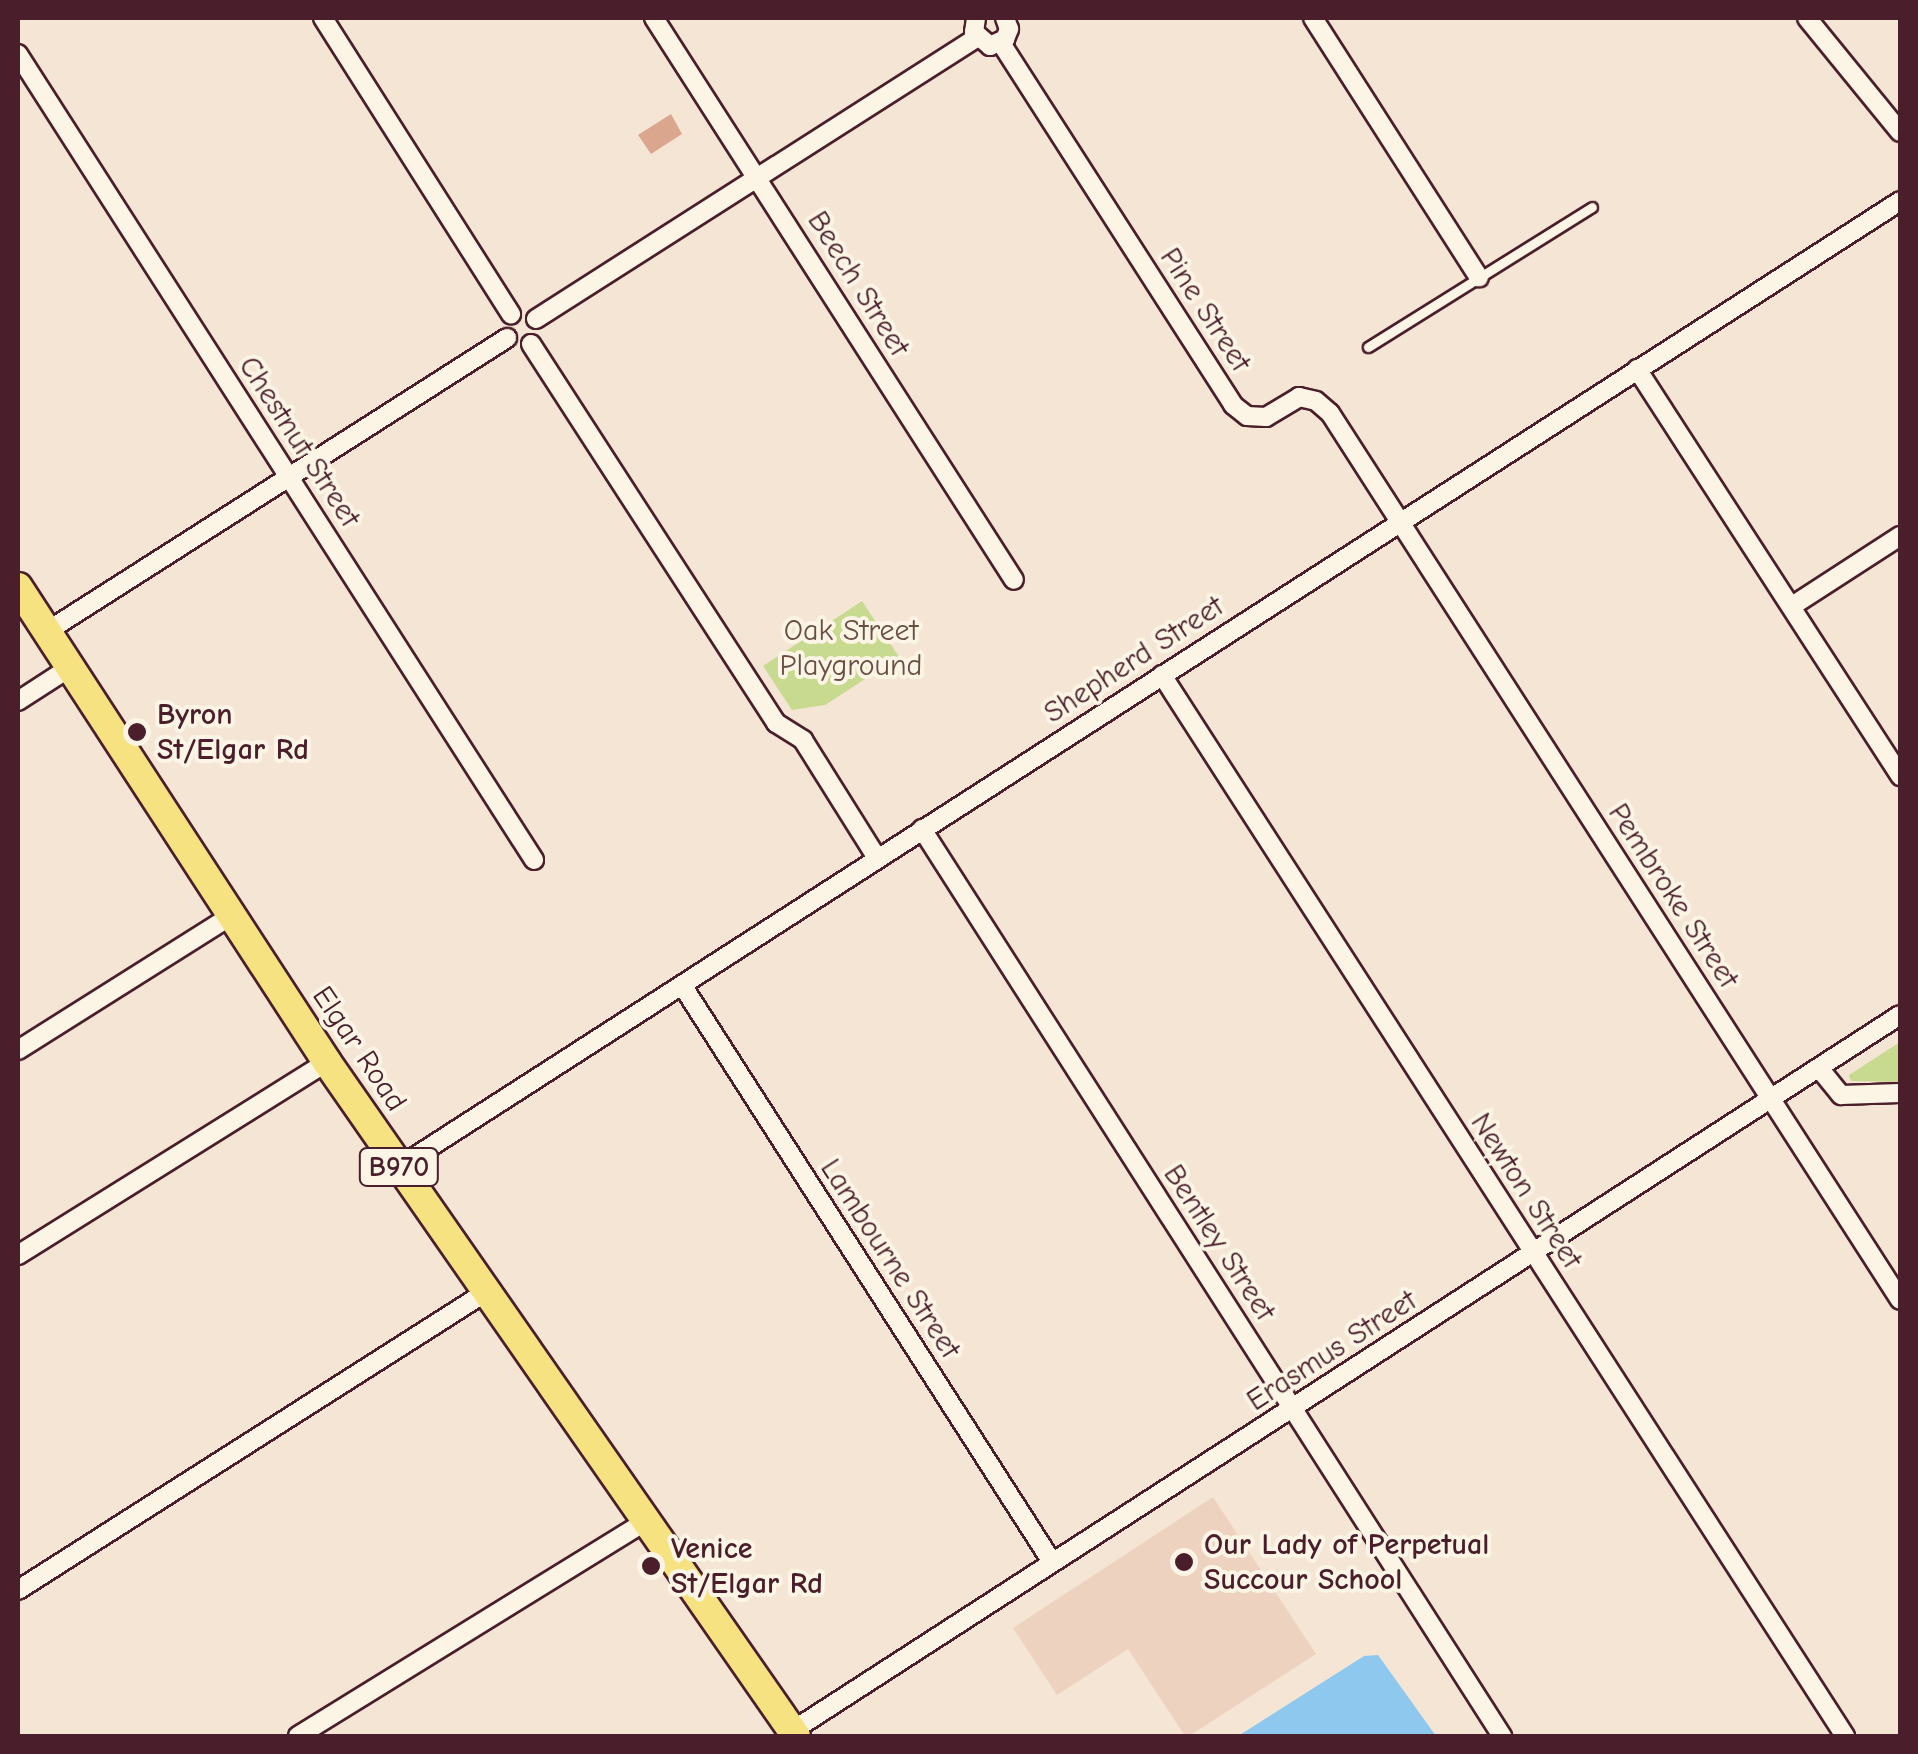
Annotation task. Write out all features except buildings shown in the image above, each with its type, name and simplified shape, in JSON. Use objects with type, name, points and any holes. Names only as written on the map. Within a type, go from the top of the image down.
[{"type":"main road","name":"Elgar Road","points":[[18,587],[327,1062],[794,1734]]},
{"type":"street","points":[[323,18],[512,314]]},
{"type":"street","name":"Beech Street","points":[[654,18],[1014,580]]},
{"type":"street","points":[[976,18],[976,38],[984,45],[1001,43],[1009,30],[1006,18]]},
{"type":"street","points":[[1313,18],[1479,278]]},
{"type":"street","points":[[1807,18],[1900,132]]},
{"type":"street","points":[[536,319],[976,38]]},
{"type":"street","name":"Pine Street","points":[[1001,43],[1233,405],[1247,416],[1266,416],[1299,397],[1316,401],[1330,413],[1398,522]]},
{"type":"street","name":"Chestnut Street","points":[[18,54],[534,860]]},
{"type":"street","name":"Shepherd Street","points":[[399,1166],[1900,201]]},
{"type":"street","points":[[523,311],[536,319],[540,330],[532,344],[515,346],[507,338],[504,328],[512,314],[523,311]]},
{"type":"street","points":[[46,632],[507,338]]},
{"type":"street","points":[[532,344],[776,723],[802,740],[878,858]]},
{"type":"street","points":[[1637,370],[1900,776]]},
{"type":"street","name":"Pembroke Street","points":[[1398,522],[1900,1300]]},
{"type":"street","points":[[1792,606],[1900,536]]},
{"type":"street","points":[[18,702],[69,668]]},
{"type":"street","name":"Newton Street","points":[[1162,675],[1845,1736]]},
{"type":"street","name":"Bentley Street","points":[[922,829],[1502,1736]]},
{"type":"street","points":[[18,1050],[230,916]]},
{"type":"street","name":"Lambourne Street","points":[[682,985],[1052,1562]]},
{"type":"street","name":"Erasmus Street","points":[[794,1734],[1052,1562],[1900,1015]]},
{"type":"street","points":[[18,1255],[327,1062]]},
{"type":"street","points":[[1818,1068],[1841,1096],[1900,1093]]},
{"type":"street","points":[[18,1590],[486,1292]]},
{"type":"street","points":[[298,1736],[646,1521]]},
{"type":"lane","points":[[1368,348],[1592,207]]},
{"type":"shaded area","name":"Our Lady of Perpetual Succour School","points":[[1213,1497],[1316,1654],[1189,1736],[1185,1736],[1128,1649],[1057,1695],[1013,1628]]},
{"type":"green space","name":"Oak Street Playground","points":[[862,601],[899,657],[825,705],[792,710],[763,666]]},
{"type":"green space","points":[[1900,1042],[1900,1082],[1851,1081],[1849,1075]]},
{"type":"water","points":[[1378,1655],[1436,1736],[1238,1736],[1364,1656]]},
{"type":"place","name":"Byron St/Elgar Rd","points":[[137,732]]},
{"type":"place","name":"Our Lady of Perpetual Succour School","points":[[1184,1562]]},
{"type":"place","name":"Venice St/Elgar Rd","points":[[651,1566]]}]
